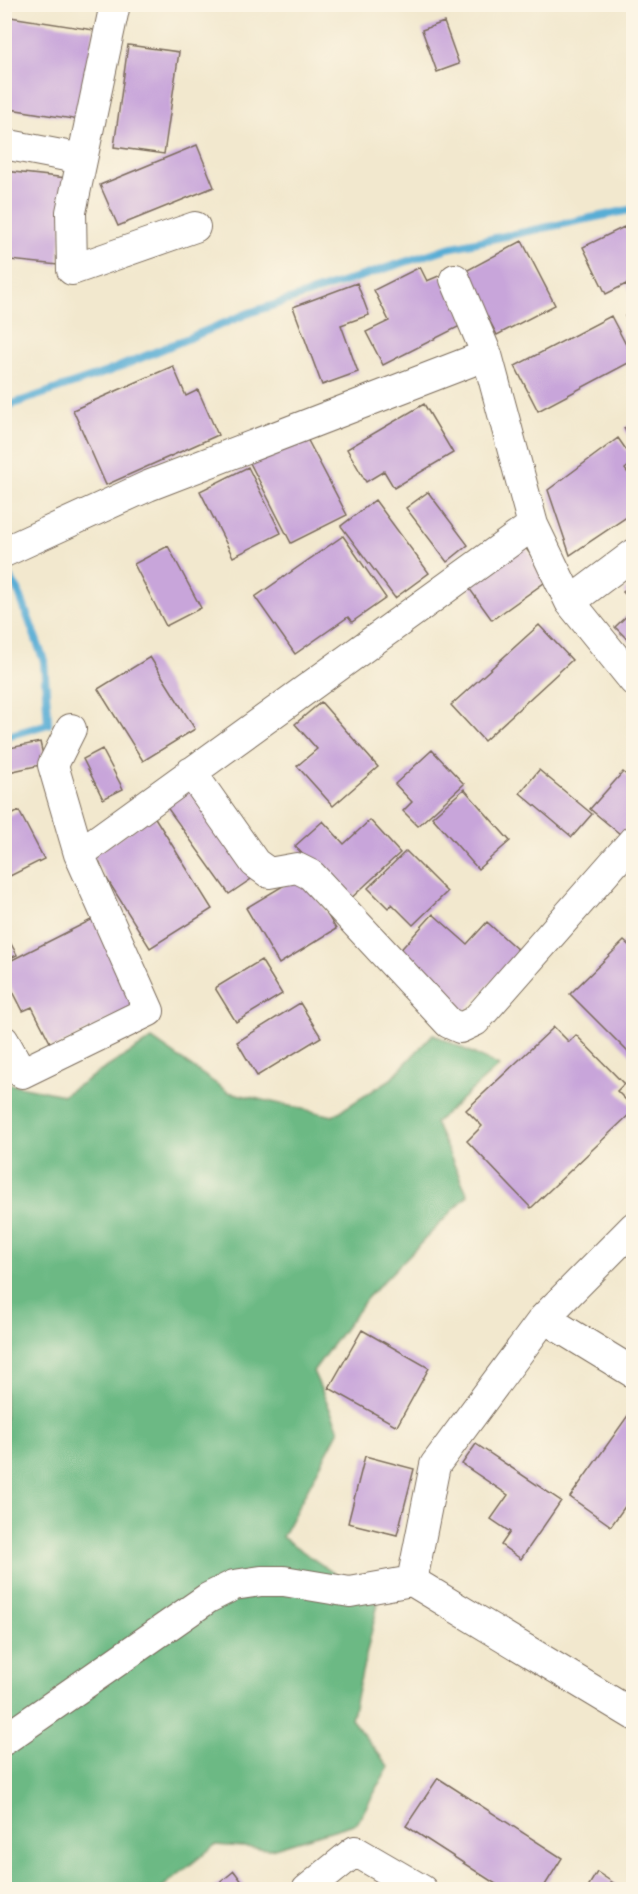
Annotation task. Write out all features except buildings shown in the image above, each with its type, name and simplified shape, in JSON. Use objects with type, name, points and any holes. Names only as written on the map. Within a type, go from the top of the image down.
[{"type":"street","points":[[115,4],[71,212],[72,270],[195,227]]},
{"type":"street","points":[[4,144],[82,159]]},
{"type":"street","points":[[455,279],[487,355],[533,525],[570,602],[633,681]]},
{"type":"street","points":[[11,550],[148,486],[487,355]]},
{"type":"street","points":[[79,854],[533,525]]},
{"type":"street","points":[[570,602],[633,554]]},
{"type":"street","points":[[4,1041],[22,1073],[149,1011],[79,854],[53,765],[71,729]]},
{"type":"street","points":[[191,772],[255,863],[269,873],[297,868],[311,875],[449,1023],[460,1028],[475,1021],[633,840]]},
{"type":"street","points":[[412,1581],[435,1465],[544,1318],[633,1227]]},
{"type":"street","points":[[544,1318],[633,1373]]},
{"type":"street","points":[[4,1740],[207,1598],[234,1585],[261,1581],[284,1581],[350,1592],[412,1581],[633,1715]]},
{"type":"street","points":[[307,1890],[355,1851],[422,1890]]},
{"type":"green space","points":[[433,1034],[499,1066],[435,1123],[468,1195],[367,1298],[313,1371],[339,1430],[282,1537],[378,1604],[351,1719],[389,1767],[357,1823],[271,1849],[215,1845],[160,1889],[5,1890],[5,1083],[63,1095],[152,1039],[228,1092],[333,1116],[391,1079]]},
{"type":"waterway","points":[[4,407],[107,372],[249,313],[448,248],[634,209]]},
{"type":"waterway","points":[[4,570],[18,590],[44,661],[48,724],[4,737]]}]
